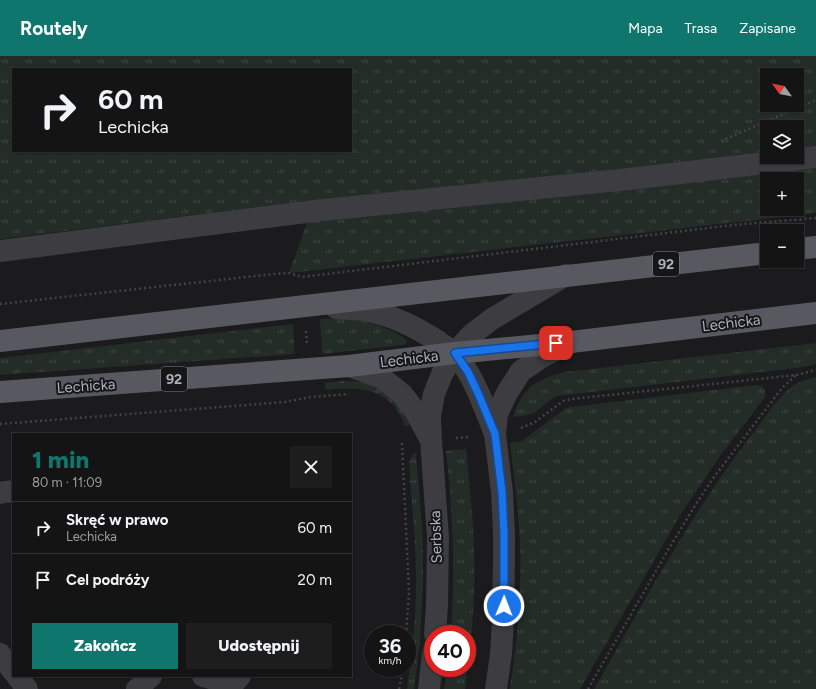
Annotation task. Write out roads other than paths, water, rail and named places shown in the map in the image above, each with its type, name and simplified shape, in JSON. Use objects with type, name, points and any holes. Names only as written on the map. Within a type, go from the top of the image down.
[{"type":"main road","points":[[804,248],[816,247]]},
{"type":"main road","name":"92","points":[[0,341],[760,254]]},
{"type":"main road","name":"Lechicka","points":[[0,392],[349,366],[816,313]]},
{"type":"street","points":[[0,251],[314,211],[638,178],[816,157]]},
{"type":"street","name":"Serbska","points":[[436,625],[438,537],[430,416],[434,394],[442,374],[455,353],[470,335],[492,319],[566,275]]},
{"type":"street","points":[[304,306],[363,310],[381,314],[402,322],[427,335],[455,353],[468,372],[495,434]]},
{"type":"street","points":[[496,689],[504,621],[502,492],[495,434],[497,414],[507,393],[521,371],[542,357],[571,342]]},
{"type":"street","name":"Serbska","points":[[349,366],[382,378],[402,394],[416,412],[431,440]]},
{"type":"street","points":[[0,493],[12,491]]},
{"type":"street","points":[[0,654],[12,670]]},
{"type":"street","points":[[18,677],[27,689]]},
{"type":"street","points":[[137,689],[151,677]]},
{"type":"street","points":[[207,677],[236,683]]},
{"type":"street","points":[[429,689],[430,677]]}]
